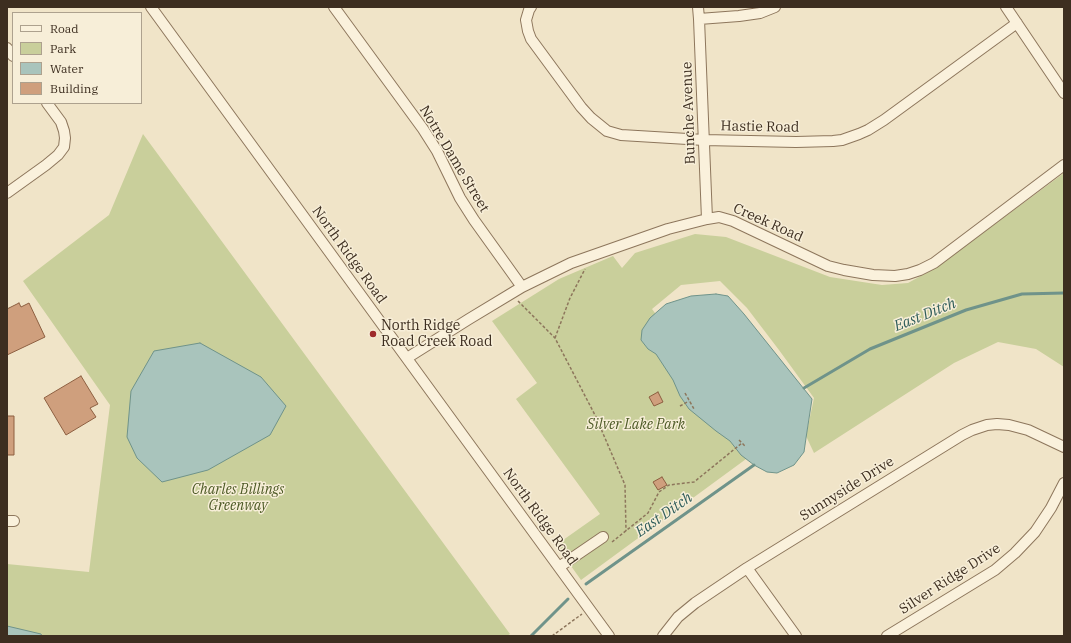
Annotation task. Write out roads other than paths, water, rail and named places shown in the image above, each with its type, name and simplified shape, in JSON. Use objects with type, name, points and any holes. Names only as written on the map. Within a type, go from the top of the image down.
[{"type":"street","name":"North Ridge Road","points":[[152,7],[609,636]]},
{"type":"street","name":"Notre Dame Street","points":[[334,7],[423,129],[437,151],[460,198],[522,287]]},
{"type":"street","name":"Hastie Road","points":[[531,7],[528,10],[526,20],[531,38],[577,101],[591,118],[607,131],[621,135],[704,140],[796,142],[832,141],[842,140],[859,134],[884,120],[1017,23]]},
{"type":"street","name":"Bunche Avenue","points":[[698,7],[707,219]]},
{"type":"street","points":[[699,19],[739,16],[760,12],[775,7]]},
{"type":"street","points":[[1006,7],[1064,93]]},
{"type":"street","points":[[7,193],[46,165],[58,155],[64,146],[65,138],[61,122],[48,104]]},
{"type":"street","name":"Creek Road","points":[[407,358],[522,287],[571,263],[668,229],[707,219],[719,217],[733,221],[828,266],[874,275],[895,276],[908,274],[934,263],[1064,165]]},
{"type":"street","name":"Sunnyside Drive","points":[[663,636],[678,617],[695,603],[747,568],[972,430],[987,425],[997,424],[1017,427],[1035,433],[1064,448]]},
{"type":"street","name":"Silver Ridge Drive","points":[[887,636],[995,570],[1015,553],[1035,532],[1051,508],[1064,483]]},
{"type":"street","points":[[559,567],[607,540]]},
{"type":"street","points":[[747,568],[796,636]]},
{"type":"water","points":[[716,294],[728,296],[812,399],[804,452],[794,465],[777,473],[767,472],[754,465],[741,455],[730,441],[689,409],[680,396],[673,380],[656,354],[648,349],[641,340],[642,330],[650,318],[666,304],[691,296]]},
{"type":"water","points":[[200,343],[261,377],[286,406],[270,435],[208,470],[162,482],[137,458],[127,437],[131,391],[154,351]]},
{"type":"water","points":[[7,626],[41,634],[42,636],[7,636]]},
{"type":"waterway","name":"East Ditch","points":[[804,388],[870,349],[966,310],[1022,294],[1064,293]]},
{"type":"waterway","name":"East Ditch","points":[[586,584],[754,465]]},
{"type":"waterway","name":"East Ditch","points":[[531,636],[568,599]]},
{"type":"place","name":"North Ridge Road Creek Road","points":[[373,334]]},
{"type":"park label","name":"Silver Lake Park","points":[[636,425]]},
{"type":"park label","name":"Charles Billings Greenway","points":[[238,498]]}]
